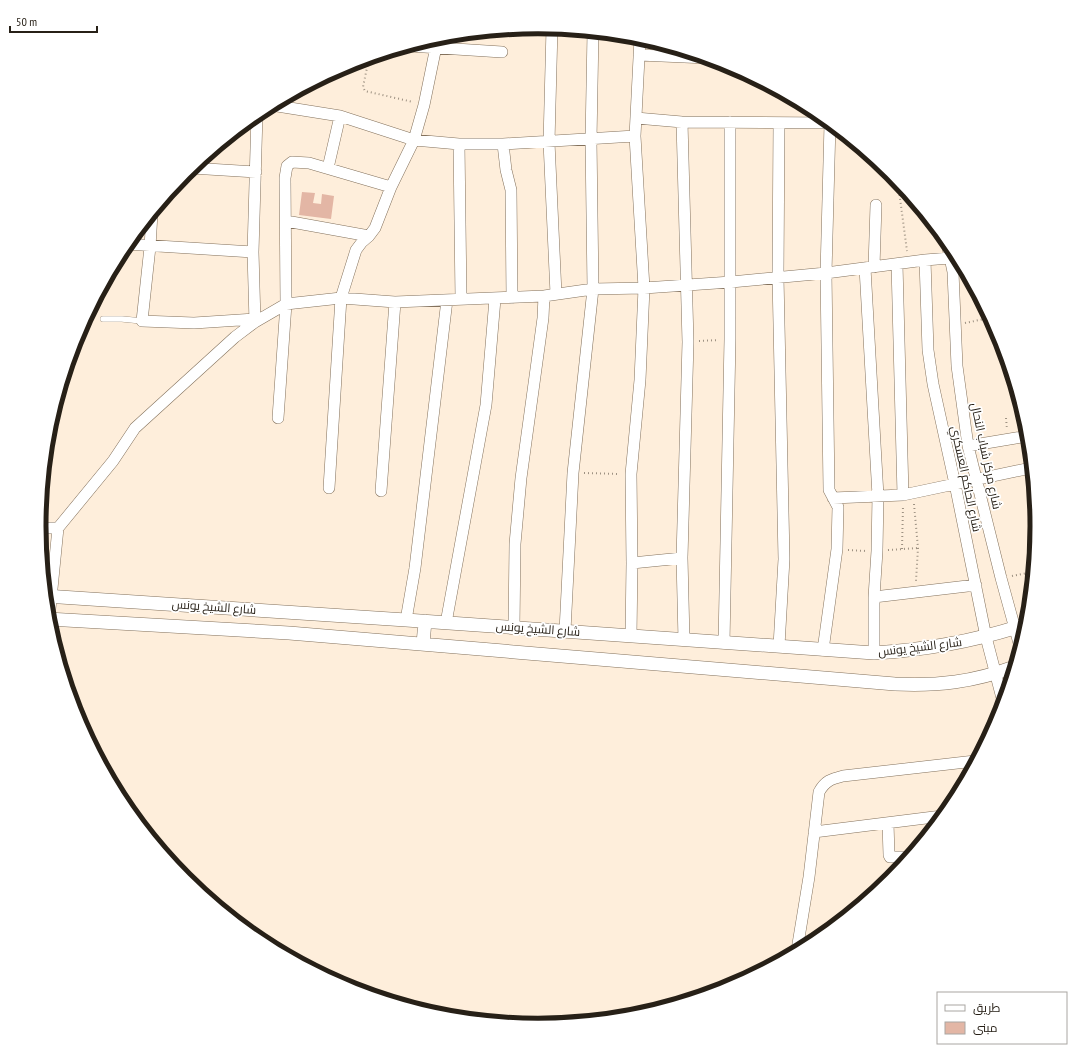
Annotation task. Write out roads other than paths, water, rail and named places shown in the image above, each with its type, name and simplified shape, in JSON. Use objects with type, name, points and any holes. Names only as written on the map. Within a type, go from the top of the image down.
[{"type":"street","points":[[552,34],[549,142],[556,294]]},
{"type":"street","points":[[565,631],[573,473],[593,289],[590,140],[593,37]]},
{"type":"street","points":[[443,43],[502,52]]},
{"type":"street","points":[[329,488],[341,298],[356,250],[375,228],[391,186],[414,140],[424,104],[437,44]]},
{"type":"street","points":[[631,636],[631,474],[640,380],[644,288],[635,136],[640,45]]},
{"type":"street","points":[[639,55],[686,57]]},
{"type":"street","points":[[281,107],[340,116],[414,140],[459,144],[549,142],[635,136]]},
{"type":"street","points":[[328,168],[340,116]]},
{"type":"street","points":[[636,118],[682,122],[820,124]]},
{"type":"street","points":[[255,321],[253,252],[257,122]]},
{"type":"street","points":[[682,122],[688,342],[682,558],[684,640]]},
{"type":"street","points":[[724,643],[731,282],[730,122]]},
{"type":"street","points":[[779,123],[778,277],[784,559],[779,646]]},
{"type":"street","points":[[823,650],[837,549],[838,507],[829,490],[826,273],[830,131]]},
{"type":"street","points":[[459,144],[461,299]]},
{"type":"street","points":[[504,144],[506,170],[511,190],[512,298]]},
{"type":"street","points":[[278,418],[283,328],[286,304],[285,178],[287,166],[292,162],[309,163],[391,186]]},
{"type":"street","points":[[200,169],[256,172]]},
{"type":"street","points":[[874,653],[874,597],[878,496],[870,267],[876,205]]},
{"type":"street","points":[[152,221],[142,321],[194,323],[255,321]]},
{"type":"street","points":[[286,221],[369,236]]},
{"type":"street","points":[[134,245],[253,252]]},
{"type":"street","points":[[50,585],[58,528],[113,461],[135,428],[211,358],[255,321],[286,304],[341,298],[395,302],[544,296],[593,289],[686,286],[731,282],[826,273],[950,258]]},
{"type":"street","name":"شارع مركز شباب النحال","points":[[950,258],[953,272],[954,325],[957,366],[968,446],[1001,578],[1020,623]]},
{"type":"street","name":"شارع الحاكم العسكري","points":[[925,260],[928,343],[933,384],[986,636],[1000,691]]},
{"type":"street","points":[[902,263],[908,494]]},
{"type":"street","points":[[953,272],[958,271]]},
{"type":"street","points":[[514,627],[515,544],[521,478],[543,318],[544,296]]},
{"type":"street","points":[[446,622],[486,405],[495,299]]},
{"type":"street","points":[[406,620],[415,568],[447,300]]},
{"type":"street","points":[[381,491],[395,302]]},
{"type":"street","points":[[968,446],[1021,437]]},
{"type":"street","points":[[833,498],[908,494],[1026,469]]},
{"type":"street","points":[[46,528],[58,528]]},
{"type":"street","points":[[632,563],[682,558]]},
{"type":"street","points":[[874,597],[976,585]]},
{"type":"street","name":"شارع الشيخ يونس","points":[[51,596],[446,622],[874,653],[935,647],[986,636],[1019,627]]},
{"type":"street","name":"شارع الشيخ يونس","points":[[55,619],[289,633],[922,686],[950,684],[977,679],[1008,669]]},
{"type":"street","points":[[423,644],[425,621]]},
{"type":"street","points":[[798,943],[809,876],[819,792],[823,785],[829,780],[843,776],[970,762]]},
{"type":"street","points":[[814,832],[934,817]]},
{"type":"street","points":[[888,823],[890,857],[901,857]]},
{"type":"lane","points":[[103,319],[142,321]]}]
